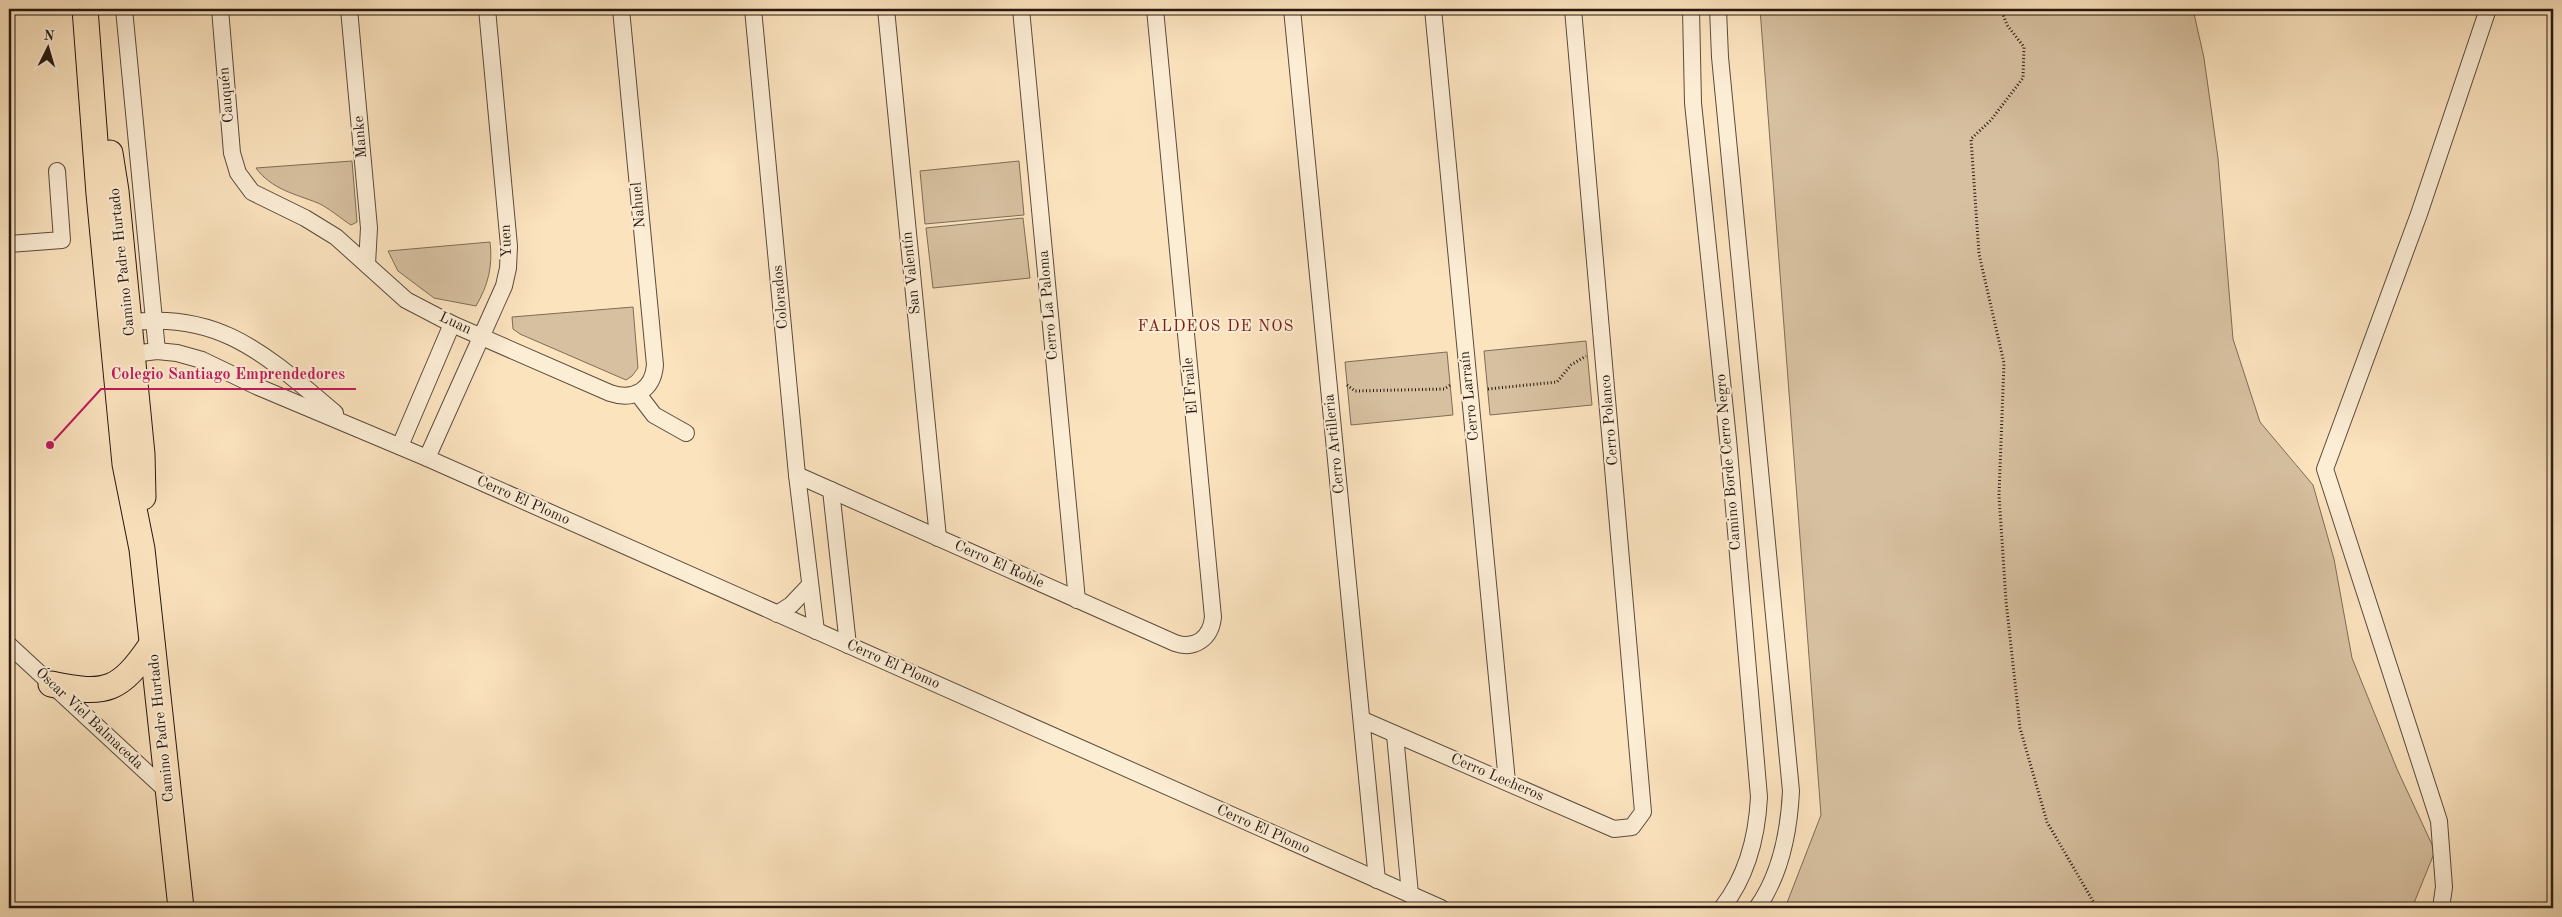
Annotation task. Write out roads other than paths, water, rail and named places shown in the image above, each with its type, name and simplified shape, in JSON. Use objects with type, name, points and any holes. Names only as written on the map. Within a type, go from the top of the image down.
[{"type":"main road","name":"Camino Padre Hurtado","points":[[85,9],[93,98],[98,194],[120,324],[123,355],[142,454],[142,549],[181,908]]},
{"type":"main road","points":[[51,684],[97,690],[117,684],[133,671],[152,644]]},
{"type":"street","name":"Camino Padre Hurtado","points":[[124,9],[157,351]]},
{"type":"street","name":"Cauquén","points":[[220,9],[232,153],[242,180]]},
{"type":"street","name":"Manke","points":[[349,9],[369,228],[367,264]]},
{"type":"street","name":"Yuen","points":[[427,458],[504,286],[509,258],[487,9]]},
{"type":"street","name":"Nahuel","points":[[620,9],[655,365],[650,383],[638,394]]},
{"type":"street","name":"Colorados","points":[[753,9],[797,475],[816,631]]},
{"type":"street","name":"San Valentín","points":[[886,9],[938,538]]},
{"type":"street","name":"Cerro La Paloma","points":[[1021,9],[1078,600]]},
{"type":"street","name":"El Fraile","points":[[1155,9],[1213,617],[1212,626],[1202,640]]},
{"type":"street","name":"Cerro Artilleria","points":[[1292,9],[1363,720],[1377,880]]},
{"type":"street","name":"Cerro Larraín","points":[[1433,9],[1507,782]]},
{"type":"street","name":"Cerro Polanco","points":[[1574,9],[1644,804],[1640,818],[1632,827]]},
{"type":"street","name":"Camino Borde Cerro Negro","points":[[1691,9],[1693,103],[1726,419],[1759,796],[1758,819],[1747,862],[1738,882],[1722,908]]},
{"type":"street","name":"Camino Borde Cerro Negro","points":[[1718,9],[1720,57],[1791,791],[1786,839],[1780,862],[1757,908]]},
{"type":"street","points":[[2441,908],[2444,887],[2439,821],[2325,469],[2419,214],[2488,9]]},
{"type":"street","points":[[9,244],[62,240],[57,171]]},
{"type":"street","name":"Luan","points":[[242,180],[252,192],[321,227],[367,264],[397,294],[452,324],[610,393],[622,396],[638,394]]},
{"type":"street","name":"Cerro El Plomo","points":[[120,324],[154,319],[176,320],[202,325],[247,343],[282,368],[346,422]]},
{"type":"street","points":[[400,446],[452,324]]},
{"type":"street","name":"Cerro El Plomo","points":[[123,355],[157,351],[177,353],[202,360],[256,386],[346,422],[1441,908]]},
{"type":"street","points":[[638,394],[654,414],[686,433]]},
{"type":"street","name":"Cerro El Roble","points":[[797,475],[1181,645],[1196,644],[1202,640]]},
{"type":"street","points":[[830,490],[848,645]]},
{"type":"street","points":[[777,614],[791,605],[810,585]]},
{"type":"street","name":"Óscar Viel Balmaceda","points":[[9,644],[169,793]]},
{"type":"street","name":"Cerro Lecheros","points":[[1363,720],[1608,827],[1622,829],[1632,827]]},
{"type":"street","points":[[1395,735],[1410,894]]},
{"type":"place","name":"Colegio Santiago Emprendedores","points":[[50,445]]},
{"type":"district","name":"FALDEOS DE NOS","points":[[1216,327]]}]
